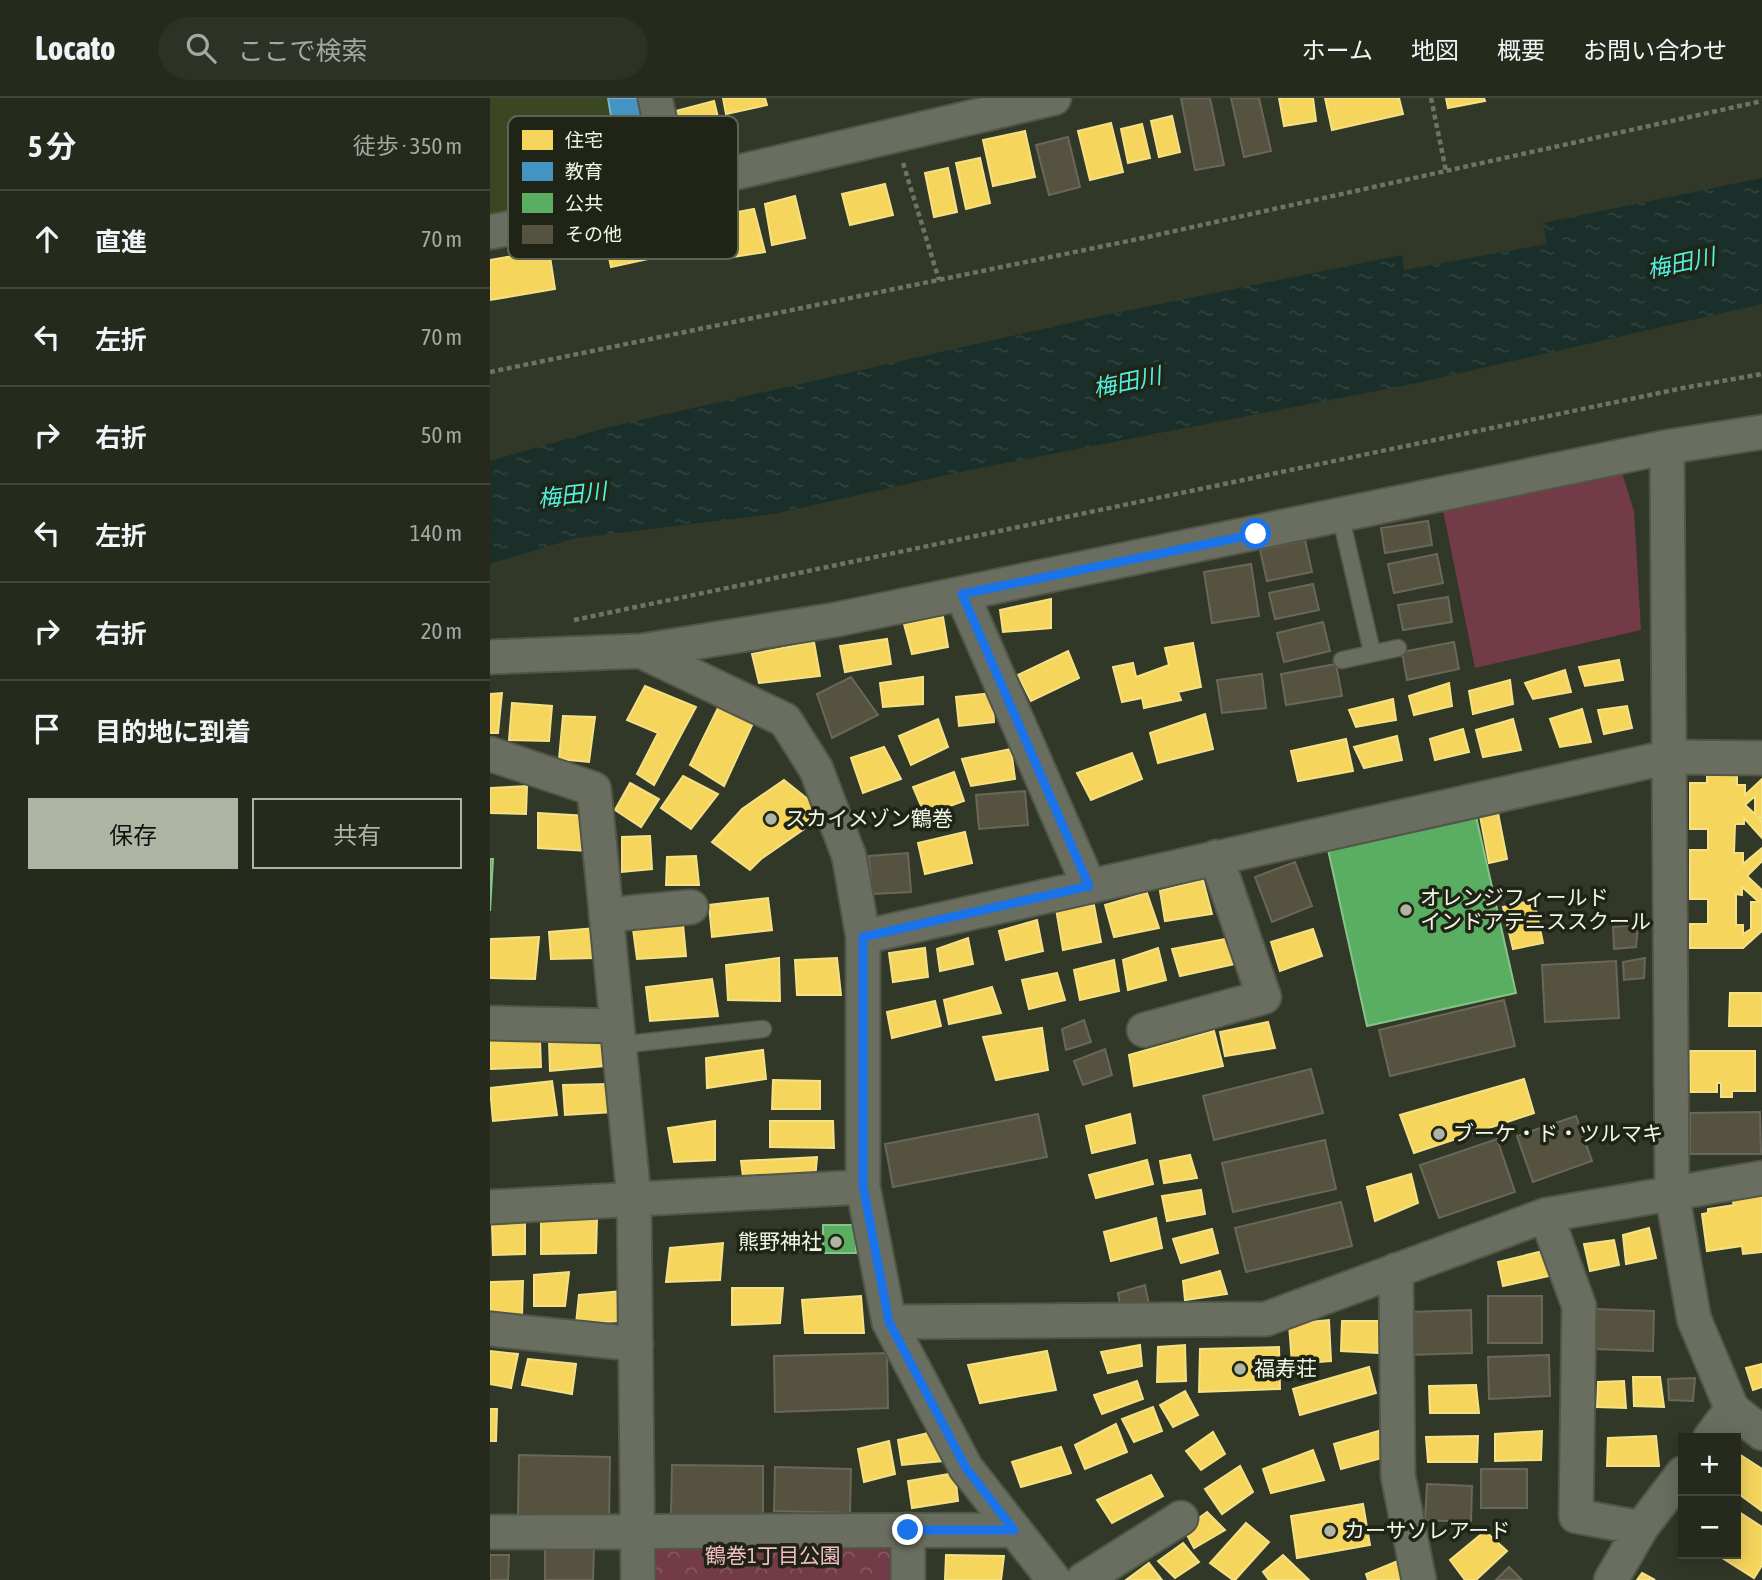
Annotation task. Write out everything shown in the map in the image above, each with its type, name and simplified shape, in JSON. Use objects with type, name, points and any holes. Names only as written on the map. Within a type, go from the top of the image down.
[{"type":"street","points":[[655,98],[659,116]]},
{"type":"street","points":[[738,172],[894,135],[998,104],[1054,98]]},
{"type":"street","points":[[490,232],[508,228]]},
{"type":"street","points":[[490,657],[641,651],[834,620],[1667,447],[1762,432]]},
{"type":"street","points":[[1667,447],[1672,1192],[1694,1320],[1732,1409],[1762,1433]]},
{"type":"street","points":[[962,594],[1089,886]]},
{"type":"street","points":[[641,651],[785,720],[816,769],[849,856],[863,937],[863,1186],[889,1322],[966,1468],[1054,1580]]},
{"type":"street","points":[[490,754],[594,789],[634,1198],[638,1580]]},
{"type":"street","points":[[863,937],[1670,757],[1762,758]]},
{"type":"street","points":[[1144,1030],[1264,997],[1216,857]]},
{"type":"street","points":[[606,915],[691,907]]},
{"type":"street","points":[[490,1023],[618,1036]]},
{"type":"street","points":[[889,1322],[1266,1320],[1546,1215],[1762,1178]]},
{"type":"street","points":[[490,1207],[863,1186]]},
{"type":"street","points":[[1546,1215],[1579,1306],[1576,1516],[1642,1528]]},
{"type":"street","points":[[1396,1270],[1398,1476],[1419,1580]]},
{"type":"street","points":[[490,1329],[636,1344]]},
{"type":"street","points":[[1714,1433],[1732,1409]]},
{"type":"street","points":[[1611,1580],[1642,1528],[1678,1480]]},
{"type":"street","points":[[1083,1580],[1181,1518]]},
{"type":"street","points":[[908,1530],[908,1580]]},
{"type":"street","points":[[490,1532],[1014,1530]]},
{"type":"lane","points":[[1340,514],[1372,652]]},
{"type":"lane","points":[[1342,660],[1398,648]]},
{"type":"lane","points":[[618,1036],[763,1029]]},
{"type":"path","points":[[1431,98],[1447,171]]},
{"type":"path","points":[[490,372],[1156,235],[1762,101]]},
{"type":"path","points":[[894,135],[939,280]]},
{"type":"path","points":[[571,620],[1762,374]]},
{"type":"shaded area","points":[[490,98],[646,98],[650,116],[508,116],[508,222],[490,226]]},
{"type":"green space","points":[[1622,473],[1634,511],[1641,630],[1475,668],[1443,510]]},
{"type":"green space","name":"鶴巻1丁目公園","points":[[908,1530],[908,1580],[638,1580],[638,1531]]},
{"type":"water","name":"梅田川","points":[[1762,178],[1762,304],[1417,383],[960,472],[774,514],[576,538],[490,564],[490,461],[609,427],[1091,318],[1402,255],[1404,270],[1547,244],[1543,223]]},
{"type":"building: 住宅","points":[[723,98],[765,98],[767,105],[726,114]]},
{"type":"building: 住宅","points":[[1279,98],[1313,98],[1316,121],[1284,126]]},
{"type":"building: 住宅","points":[[1325,98],[1399,98],[1403,114],[1332,130]]},
{"type":"building: 住宅","points":[[1446,98],[1484,98],[1485,101],[1448,108]]},
{"type":"building: 住宅","points":[[714,101],[718,116],[677,116],[676,111]]},
{"type":"building: 住宅","points":[[1172,116],[1180,152],[1159,157],[1151,121]]},
{"type":"building: 住宅","points":[[1111,123],[1123,172],[1090,180],[1078,131]]},
{"type":"building: 住宅","points":[[1142,124],[1150,158],[1128,163],[1121,129]]},
{"type":"building: 住宅","points":[[1025,131],[1035,177],[993,186],[983,140]]},
{"type":"building: 住宅","points":[[980,158],[990,203],[966,209],[956,163]]},
{"type":"building: 住宅","points":[[948,168],[957,212],[934,217],[925,173]]},
{"type":"building: 住宅","points":[[885,184],[893,215],[850,225],[842,194]]},
{"type":"building: 住宅","points":[[795,196],[805,238],[772,245],[765,204]]},
{"type":"building: 住宅","points":[[754,209],[765,252],[738,256],[738,212]]},
{"type":"building: 住宅","points":[[508,257],[550,259],[555,289],[490,300],[490,260]]},
{"type":"building: 住宅","points":[[609,259],[648,259],[611,267]]},
{"type":"building: 住宅","points":[[1051,599],[1051,628],[1003,632],[1000,610]]},
{"type":"building: 住宅","points":[[943,617],[948,647],[912,654],[904,624]]},
{"type":"building: 住宅","points":[[887,639],[891,664],[845,672],[840,646]]},
{"type":"building: 住宅","points":[[814,642],[820,676],[759,683],[752,654]]},
{"type":"building: 住宅","points":[[1193,643],[1201,687],[1178,692],[1181,700],[1144,708],[1142,698],[1122,702],[1113,667],[1133,663],[1136,677],[1169,665],[1165,648]]},
{"type":"building: 住宅","points":[[1068,651],[1079,678],[1031,701],[1018,675]]},
{"type":"building: 住宅","points":[[1619,660],[1623,680],[1585,686],[1579,667]]},
{"type":"building: 住宅","points":[[1565,670],[1571,692],[1533,699],[1525,683]]},
{"type":"building: 住宅","points":[[923,677],[923,704],[883,707],[880,683]]},
{"type":"building: 住宅","points":[[1510,680],[1513,704],[1473,714],[1469,691]]},
{"type":"building: 住宅","points":[[1449,683],[1452,706],[1414,715],[1409,696]]},
{"type":"building: 住宅","points":[[645,686],[696,707],[654,785],[637,774],[658,733],[627,720]]},
{"type":"building: 住宅","points":[[502,693],[498,733],[490,733],[490,694]]},
{"type":"building: 住宅","points":[[992,693],[994,722],[959,726],[956,697]]},
{"type":"building: 住宅","points":[[1393,699],[1396,720],[1356,727],[1349,710]]},
{"type":"building: 住宅","points":[[512,703],[552,706],[549,741],[509,740]]},
{"type":"building: 住宅","points":[[719,706],[754,721],[724,786],[690,765]]},
{"type":"building: 住宅","points":[[1627,706],[1632,728],[1604,734],[1598,710]]},
{"type":"building: 住宅","points":[[1582,709],[1591,742],[1560,747],[1550,719]]},
{"type":"building: 住宅","points":[[1205,714],[1213,749],[1158,763],[1150,733]]},
{"type":"building: 住宅","points":[[563,716],[595,717],[589,762],[559,759]]},
{"type":"building: 住宅","points":[[938,719],[948,747],[911,765],[899,736]]},
{"type":"building: 住宅","points":[[1513,719],[1521,750],[1483,757],[1476,730]]},
{"type":"building: 住宅","points":[[1463,729],[1469,752],[1435,760],[1430,739]]},
{"type":"building: 住宅","points":[[1397,736],[1402,760],[1364,768],[1354,747]]},
{"type":"building: 住宅","points":[[1346,739],[1353,771],[1298,781],[1291,751]]},
{"type":"building: 住宅","points":[[884,747],[901,779],[863,793],[851,758]]},
{"type":"building: 住宅","points":[[1011,749],[1015,779],[971,786],[962,759]]},
{"type":"building: 住宅","points":[[1132,753],[1142,779],[1091,800],[1077,773]]},
{"type":"building: 住宅","points":[[1707,769],[1737,769],[1737,785],[1745,785],[1745,795],[1762,779],[1762,818],[1759,818],[1762,821],[1762,838],[1744,818],[1744,824],[1735,824],[1734,853],[1743,853],[1743,864],[1762,848],[1762,861],[1747,876],[1762,890],[1762,931],[1743,948],[1690,948],[1690,924],[1708,924],[1708,899],[1690,899],[1690,850],[1708,850],[1708,829],[1690,829],[1690,783],[1707,783]],"holes":[[[1755,796],[1755,814],[1745,805]],[[1742,887],[1759,902],[1751,902],[1751,929],[1743,934],[1743,925],[1736,925],[1736,894],[1742,895]]]},
{"type":"building: 住宅","points":[[954,772],[964,801],[925,815],[913,787]]},
{"type":"building: 住宅","points":[[683,776],[718,794],[691,829],[661,808]]},
{"type":"building: 住宅","name":"スカイメゾン鶴巻","points":[[784,780],[814,804],[804,829],[761,859],[750,870],[712,842],[742,809]]},
{"type":"building: 住宅","points":[[630,783],[659,799],[641,827],[615,810]]},
{"type":"building: 住宅","points":[[527,786],[526,814],[490,813],[490,788]]},
{"type":"building: 住宅","points":[[538,813],[588,816],[588,851],[538,848]]},
{"type":"building: 住宅","points":[[1498,813],[1507,859],[1489,863],[1480,816]]},
{"type":"building: 住宅","points":[[965,832],[972,863],[925,874],[918,843]]},
{"type":"building: 住宅","points":[[650,836],[652,869],[622,872],[622,837]]},
{"type":"building: 住宅","points":[[696,856],[699,885],[666,885],[667,857]]},
{"type":"building: 住宅","points":[[1203,880],[1212,914],[1165,921],[1160,891]]},
{"type":"building: 住宅","points":[[1147,893],[1159,928],[1114,937],[1105,905]]},
{"type":"building: 住宅","points":[[768,898],[772,930],[712,937],[709,905]]},
{"type":"building: 住宅","points":[[1534,900],[1543,943],[1513,949],[1503,907]]},
{"type":"building: 住宅","points":[[1094,905],[1101,942],[1063,950],[1056,909]]},
{"type":"building: 住宅","points":[[1037,920],[1043,951],[1006,960],[999,931]]},
{"type":"building: 住宅","points":[[683,924],[686,956],[637,959],[633,929]]},
{"type":"building: 住宅","points":[[596,928],[596,958],[551,959],[549,932]]},
{"type":"building: 住宅","points":[[1313,929],[1322,956],[1280,971],[1271,942]]},
{"type":"building: 住宅","points":[[539,937],[535,979],[490,978],[490,939]]},
{"type":"building: 住宅","points":[[968,938],[973,964],[940,971],[937,949]]},
{"type":"building: 住宅","points":[[1231,938],[1235,964],[1180,976],[1172,949]]},
{"type":"building: 住宅","points":[[925,948],[928,977],[893,982],[889,953]]},
{"type":"building: 住宅","points":[[1158,948],[1166,980],[1128,990],[1123,960]]},
{"type":"building: 住宅","points":[[779,958],[780,1001],[728,1000],[726,965]]},
{"type":"building: 住宅","points":[[837,958],[841,995],[797,995],[795,960]]},
{"type":"building: 住宅","points":[[1114,960],[1119,991],[1080,1000],[1074,970]]},
{"type":"building: 住宅","points":[[1057,973],[1065,1000],[1029,1009],[1022,980]]},
{"type":"building: 住宅","points":[[712,979],[718,1016],[650,1021],[646,987]]},
{"type":"building: 住宅","points":[[992,987],[1001,1013],[949,1024],[944,1000]]},
{"type":"building: 住宅","points":[[1730,993],[1762,993],[1762,1026],[1729,1026]]},
{"type":"building: 住宅","points":[[935,1001],[941,1026],[892,1038],[887,1012]]},
{"type":"building: 住宅","points":[[1268,1022],[1275,1048],[1225,1056],[1220,1032]]},
{"type":"building: 住宅","points":[[1042,1028],[1048,1070],[996,1080],[983,1037]]},
{"type":"building: 住宅","points":[[1214,1031],[1223,1066],[1134,1086],[1129,1055]]},
{"type":"building: 住宅","points":[[490,1040],[540,1040],[541,1067],[490,1069]]},
{"type":"building: 住宅","points":[[603,1040],[604,1066],[550,1071],[549,1041]]},
{"type":"building: 住宅","points":[[763,1050],[766,1079],[707,1088],[706,1058]]},
{"type":"building: 住宅","points":[[1690,1051],[1755,1051],[1755,1091],[1732,1091],[1732,1097],[1721,1097],[1721,1083],[1717,1083],[1717,1092],[1690,1092]]},
{"type":"building: 住宅","name":"ブーケ・ド・ツルマキ","points":[[1524,1079],[1534,1113],[1414,1153],[1400,1115]]},
{"type":"building: 住宅","points":[[773,1080],[820,1081],[820,1109],[772,1109]]},
{"type":"building: 住宅","points":[[552,1081],[557,1115],[493,1121],[490,1088]]},
{"type":"building: 住宅","points":[[609,1084],[613,1112],[565,1115],[563,1085]]},
{"type":"building: 住宅","points":[[1130,1114],[1135,1143],[1092,1153],[1086,1126]]},
{"type":"building: 住宅","points":[[715,1121],[715,1160],[674,1162],[668,1128]]},
{"type":"building: 住宅","points":[[770,1121],[833,1121],[834,1148],[770,1147]]},
{"type":"building: 住宅","points":[[1190,1155],[1197,1178],[1164,1183],[1160,1161]]},
{"type":"building: 住宅","points":[[817,1157],[815,1180],[744,1185],[741,1161]]},
{"type":"building: 住宅","points":[[1147,1160],[1153,1184],[1096,1198],[1089,1175]]},
{"type":"building: 住宅","points":[[1411,1174],[1418,1203],[1375,1221],[1367,1187]]},
{"type":"building: 住宅","points":[[1201,1190],[1205,1214],[1167,1221],[1162,1196]]},
{"type":"building: 住宅","points":[[1762,1195],[1762,1252],[1743,1254],[1742,1246],[1707,1251],[1702,1214],[1708,1213],[1708,1209],[1734,1205],[1732,1200]]},
{"type":"building: 住宅","points":[[597,1218],[596,1253],[541,1254],[541,1219]]},
{"type":"building: 住宅","points":[[1156,1218],[1162,1248],[1111,1261],[1104,1232]]},
{"type":"building: 住宅","points":[[525,1221],[525,1254],[493,1255],[492,1224]]},
{"type":"building: 住宅","points":[[1649,1228],[1656,1258],[1626,1264],[1623,1235]]},
{"type":"building: 住宅","points":[[1212,1229],[1218,1253],[1181,1263],[1173,1239]]},
{"type":"building: 住宅","points":[[1614,1240],[1619,1265],[1590,1271],[1584,1244]]},
{"type":"building: 住宅","points":[[723,1243],[720,1280],[666,1282],[670,1248]]},
{"type":"building: 住宅","points":[[1543,1251],[1549,1276],[1503,1286],[1498,1262]]},
{"type":"building: 住宅","points":[[1220,1271],[1227,1294],[1185,1300],[1183,1281]]},
{"type":"building: 住宅","points":[[569,1272],[565,1306],[534,1306],[534,1275]]},
{"type":"building: 住宅","points":[[523,1281],[522,1316],[490,1315],[490,1282]]},
{"type":"building: 住宅","points":[[732,1288],[783,1288],[780,1323],[732,1325]]},
{"type":"building: 住宅","points":[[622,1291],[618,1321],[576,1324],[579,1295]]},
{"type":"building: 住宅","points":[[861,1296],[864,1333],[805,1333],[802,1300]]},
{"type":"building: 住宅","points":[[1329,1320],[1331,1361],[1292,1364],[1289,1324]]},
{"type":"building: 住宅","points":[[1342,1321],[1380,1321],[1378,1353],[1341,1351]]},
{"type":"building: 住宅","points":[[1140,1345],[1142,1366],[1108,1373],[1101,1352]]},
{"type":"building: 住宅","points":[[1185,1345],[1186,1381],[1157,1382],[1158,1347]]},
{"type":"building: 住宅","name":"福寿荘","points":[[1279,1347],[1280,1389],[1199,1392],[1200,1349]]},
{"type":"building: 住宅","points":[[490,1351],[518,1354],[511,1388],[490,1384]]},
{"type":"building: 住宅","points":[[1047,1351],[1056,1390],[980,1403],[968,1365]]},
{"type":"building: 住宅","points":[[528,1359],[576,1364],[572,1394],[522,1385]]},
{"type":"building: 住宅","points":[[1762,1364],[1762,1387],[1753,1390],[1746,1368]]},
{"type":"building: 住宅","points":[[1369,1367],[1376,1393],[1300,1415],[1293,1389]]},
{"type":"building: 住宅","points":[[1633,1377],[1660,1377],[1664,1407],[1634,1406]]},
{"type":"building: 住宅","points":[[1137,1381],[1143,1399],[1102,1414],[1094,1395]]},
{"type":"building: 住宅","points":[[1624,1381],[1626,1408],[1597,1407],[1598,1382]]},
{"type":"building: 住宅","points":[[1476,1385],[1479,1413],[1430,1413],[1429,1386]]},
{"type":"building: 住宅","points":[[1185,1391],[1198,1415],[1173,1427],[1160,1405]]},
{"type":"building: 住宅","points":[[1153,1407],[1162,1431],[1134,1442],[1122,1419]]},
{"type":"building: 住宅","points":[[490,1409],[497,1409],[496,1441],[490,1441]]},
{"type":"building: 住宅","points":[[1116,1424],[1127,1452],[1085,1469],[1075,1445]]},
{"type":"building: 住宅","points":[[1382,1430],[1389,1456],[1341,1469],[1334,1444]]},
{"type":"building: 住宅","points":[[937,1431],[943,1461],[902,1465],[898,1440]]},
{"type":"building: 住宅","points":[[1542,1431],[1541,1460],[1495,1461],[1495,1434]]},
{"type":"building: 住宅","points":[[1213,1432],[1225,1454],[1201,1470],[1186,1451]]},
{"type":"building: 住宅","points":[[1478,1436],[1477,1462],[1428,1462],[1426,1437]]},
{"type":"building: 住宅","points":[[1656,1436],[1659,1466],[1607,1466],[1608,1438]]},
{"type":"building: 住宅","points":[[889,1441],[895,1474],[864,1482],[858,1449]]},
{"type":"building: 住宅","points":[[1061,1447],[1071,1473],[1021,1487],[1012,1462]]},
{"type":"building: 住宅","points":[[1313,1450],[1324,1480],[1271,1493],[1263,1469]]},
{"type":"building: 住宅","points":[[1741,1455],[1762,1469],[1762,1511],[1741,1496]]},
{"type":"building: 住宅","points":[[1240,1466],[1253,1492],[1222,1514],[1205,1489]]},
{"type":"building: 住宅","points":[[955,1473],[958,1501],[912,1508],[908,1481]]},
{"type":"building: 住宅","points":[[1151,1475],[1163,1496],[1112,1523],[1097,1500]]},
{"type":"building: 住宅","name":"カーサソレアード","points":[[1363,1504],[1370,1545],[1297,1558],[1291,1516]]},
{"type":"building: 住宅","points":[[1207,1512],[1225,1530],[1194,1548],[1184,1529]]},
{"type":"building: 住宅","points":[[1741,1513],[1762,1527],[1762,1565],[1754,1578],[1724,1559],[1741,1559]]},
{"type":"building: 住宅","points":[[1246,1523],[1269,1542],[1233,1580],[1210,1563]]},
{"type":"building: 住宅","points":[[1485,1531],[1507,1551],[1476,1580],[1465,1580],[1450,1560]]},
{"type":"building: 住宅","points":[[1183,1543],[1199,1562],[1175,1578],[1158,1561]]},
{"type":"building: 住宅","points":[[946,1555],[1004,1556],[1001,1580],[945,1580]]},
{"type":"building: 住宅","points":[[1283,1555],[1309,1580],[1269,1580],[1263,1572]]},
{"type":"building: 住宅","points":[[1400,1560],[1406,1580],[1368,1580],[1366,1574]]},
{"type":"building: 住宅","points":[[1149,1563],[1162,1580],[1126,1580]]},
{"type":"building: 住宅","points":[[1642,1573],[1655,1580],[1637,1580]]},
{"type":"building: 教育","points":[[608,98],[641,98],[644,116],[611,116]]},
{"type":"building: 公共","points":[[1475,812],[1516,993],[1367,1026],[1327,845]]},
{"type":"building: 公共","points":[[490,859],[493,859],[490,911]]},
{"type":"building: 公共","points":[[823,1225],[856,1225],[856,1253],[823,1253]]},
{"type":"building: その他","points":[[1181,98],[1210,98],[1224,165],[1195,170]]},
{"type":"building: その他","points":[[1231,98],[1259,98],[1271,151],[1244,157]]},
{"type":"building: その他","points":[[1068,137],[1080,187],[1049,195],[1036,145]]},
{"type":"building: その他","points":[[1428,521],[1432,545],[1385,553],[1381,528]]},
{"type":"building: その他","points":[[1305,540],[1312,572],[1267,581],[1260,550]]},
{"type":"building: その他","points":[[1437,554],[1443,583],[1394,593],[1388,564]]},
{"type":"building: その他","points":[[1251,564],[1259,616],[1212,623],[1204,572]]},
{"type":"building: その他","points":[[1313,584],[1319,610],[1275,619],[1269,593]]},
{"type":"building: その他","points":[[1448,597],[1452,622],[1403,630],[1398,605]]},
{"type":"building: その他","points":[[1323,622],[1330,651],[1284,662],[1277,633]]},
{"type":"building: その他","points":[[1454,642],[1459,669],[1407,680],[1402,652]]},
{"type":"building: その他","points":[[1336,664],[1342,696],[1286,705],[1281,674]]},
{"type":"building: その他","points":[[1262,674],[1266,708],[1222,713],[1217,680]]},
{"type":"building: その他","points":[[851,677],[878,715],[832,738],[817,694]]},
{"type":"building: その他","points":[[1025,791],[1028,825],[979,829],[976,795]]},
{"type":"building: その他","points":[[908,853],[911,892],[872,894],[869,856]]},
{"type":"building: その他","points":[[1295,862],[1312,906],[1272,922],[1255,877]]},
{"type":"building: その他","points":[[1638,925],[1636,947],[1614,949],[1613,927]]},
{"type":"building: その他","points":[[1645,958],[1644,978],[1624,980],[1623,962]]},
{"type":"building: その他","points":[[1616,961],[1619,1018],[1545,1022],[1542,965]]},
{"type":"building: その他","points":[[1504,1000],[1515,1046],[1390,1076],[1379,1030]]},
{"type":"building: その他","points":[[1084,1020],[1091,1042],[1066,1050],[1062,1029]]},
{"type":"building: その他","points":[[1105,1049],[1112,1075],[1083,1085],[1074,1061]]},
{"type":"building: その他","points":[[1311,1069],[1323,1113],[1214,1140],[1203,1096]]},
{"type":"building: その他","points":[[1760,1112],[1761,1154],[1690,1154],[1690,1113]]},
{"type":"building: その他","points":[[1038,1114],[1047,1157],[893,1187],[885,1144]]},
{"type":"building: その他","points":[[1576,1116],[1592,1161],[1533,1182],[1517,1136]]},
{"type":"building: その他","points":[[1497,1139],[1515,1192],[1439,1218],[1420,1165]]},
{"type":"building: その他","points":[[1325,1140],[1336,1189],[1233,1212],[1222,1163]]},
{"type":"building: その他","points":[[1341,1202],[1352,1246],[1246,1272],[1235,1228]]},
{"type":"building: その他","points":[[1145,1285],[1149,1305],[1121,1311],[1118,1293]]},
{"type":"building: その他","points":[[1488,1296],[1542,1296],[1542,1343],[1488,1343]]},
{"type":"building: その他","points":[[1594,1309],[1654,1311],[1653,1351],[1593,1349]]},
{"type":"building: その他","points":[[1471,1310],[1472,1353],[1409,1355],[1408,1312]]},
{"type":"building: その他","points":[[887,1353],[888,1408],[775,1412],[774,1356]]},
{"type":"building: その他","points":[[1549,1355],[1550,1396],[1489,1399],[1488,1357]]},
{"type":"building: その他","points":[[1695,1378],[1693,1401],[1669,1400],[1668,1379]]},
{"type":"building: その他","points":[[519,1455],[610,1457],[609,1518],[518,1516]]},
{"type":"building: その他","points":[[672,1465],[763,1466],[763,1517],[671,1516]]},
{"type":"building: その他","points":[[775,1467],[851,1469],[850,1513],[774,1511]]},
{"type":"building: その他","points":[[1481,1469],[1527,1469],[1527,1508],[1481,1508]]},
{"type":"building: その他","points":[[1427,1484],[1472,1486],[1471,1522],[1425,1520]]},
{"type":"building: その他","points":[[545,1546],[594,1547],[593,1580],[545,1580]]},
{"type":"building: その他","points":[[490,1555],[509,1555],[508,1580],[490,1580]]},
{"type":"building: その他","points":[[1509,1567],[1522,1580],[1496,1580]]},
{"type":"place","name":"スカイメゾン鶴巻","points":[[771,819]]},
{"type":"place","name":"オレンジフィールド インドアテニススクール","points":[[1406,910]]},
{"type":"place","name":"ブーケ・ド・ツルマキ","points":[[1439,1134]]},
{"type":"place","name":"熊野神社","points":[[836,1242]]},
{"type":"place","name":"福寿荘","points":[[1240,1369]]},
{"type":"place","name":"カーサソレアード","points":[[1330,1531]]},
{"type":"route","points":[[908,1530],[1014,1530],[966,1468],[889,1322],[863,1186],[863,937],[1089,886],[962,594],[1256,534]]}]
